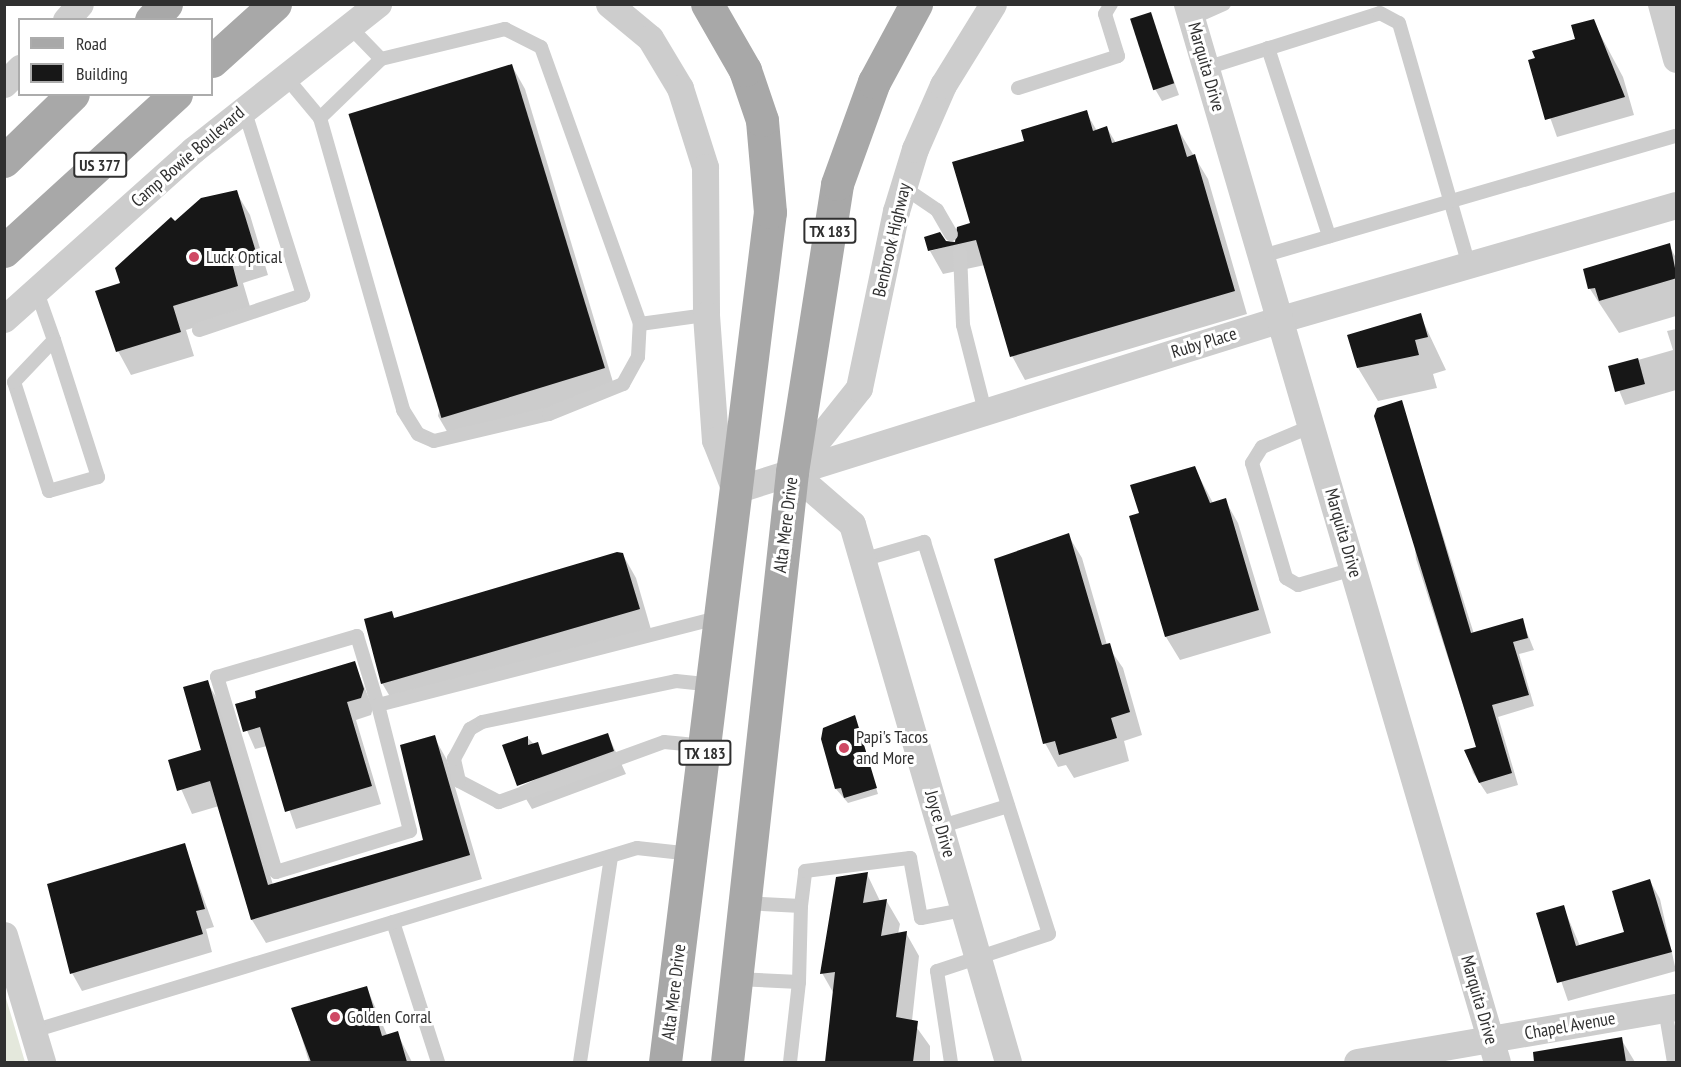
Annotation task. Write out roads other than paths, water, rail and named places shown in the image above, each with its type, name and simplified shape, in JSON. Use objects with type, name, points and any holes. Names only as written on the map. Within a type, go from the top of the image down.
[{"type":"main road","points":[[153,18],[166,4]]},
{"type":"main road","points":[[213,61],[275,4]]},
{"type":"main road","name":"Alta Mere Drive","points":[[665,1062],[714,685],[735,490],[770,213],[762,120],[745,70],[707,4]]},
{"type":"main road","name":"Alta Mere Drive","points":[[727,1062],[792,472],[837,184],[874,82],[916,4]]},
{"type":"main road","points":[[4,161],[71,96]]},
{"type":"main road","name":"US 377","points":[[4,251],[174,96]]},
{"type":"street","points":[[68,18],[80,4]]},
{"type":"street","name":"Camp Bowie Boulevard","points":[[4,319],[244,109],[348,25],[378,4]]},
{"type":"street","points":[[609,4],[650,38],[680,88],[705,167],[706,315],[715,440],[735,490]]},
{"type":"street","name":"Benbrook Highway","points":[[792,472],[859,388],[903,187],[943,85],[993,4]]},
{"type":"street","points":[[1660,4],[1677,58]]},
{"type":"street","name":"Marquita Drive","points":[[1190,11],[1493,1051]]},
{"type":"street","points":[[4,84],[18,70]]},
{"type":"street","name":"Ruby Place","points":[[735,490],[1281,319],[1677,206]]},
{"type":"street","name":"Joyce Drive","points":[[792,472],[852,524],[942,826],[963,910],[1008,1062]]},
{"type":"street","points":[[4,935],[42,1062]]},
{"type":"street","name":"Chapel Avenue","points":[[1357,1062],[1493,1051],[1671,1008]]},
{"type":"lane","points":[[1018,88],[1118,56],[1105,14],[1111,4]]},
{"type":"lane","points":[[1190,11],[1224,4]]},
{"type":"lane","points":[[1206,68],[1380,13],[1399,23],[1469,265]]},
{"type":"lane","points":[[348,25],[381,59]]},
{"type":"lane","points":[[285,76],[320,118],[403,410],[418,434],[434,441],[549,414],[623,384],[638,357],[640,324],[541,47],[505,28],[381,59],[320,118]]},
{"type":"lane","points":[[1268,48],[1329,236]]},
{"type":"lane","points":[[199,330],[303,295],[244,109]]},
{"type":"lane","points":[[1262,256],[1677,136]]},
{"type":"lane","points":[[903,187],[937,210],[951,234]]},
{"type":"lane","points":[[960,253],[963,325],[985,411]]},
{"type":"lane","points":[[37,292],[54,340],[98,477],[49,491],[14,382],[54,340]]},
{"type":"lane","points":[[640,324],[706,315]]},
{"type":"lane","points":[[1312,426],[1262,447],[1252,463],[1286,578],[1298,585],[1353,569]]},
{"type":"lane","points":[[862,560],[924,542],[1049,934],[937,971],[951,1062]]},
{"type":"lane","points":[[378,705],[722,617]]},
{"type":"lane","points":[[357,636],[378,705],[410,831],[276,872],[217,677],[357,636]]},
{"type":"lane","points":[[706,746],[664,742],[499,802],[459,781],[454,759],[470,729],[482,722],[676,681],[714,685]]},
{"type":"lane","points":[[942,826],[1008,806]]},
{"type":"lane","points":[[33,1031],[637,848],[692,854]]},
{"type":"lane","points":[[580,1062],[611,856]]},
{"type":"lane","points":[[790,1062],[799,982],[801,906],[806,899],[806,871],[910,858],[921,918],[963,910]]},
{"type":"lane","points":[[745,903],[801,906]]},
{"type":"lane","points":[[393,922],[438,1062]]},
{"type":"lane","points":[[736,979],[799,982]]},
{"type":"lane","points":[[1671,1008],[1674,1062]]},
{"type":"place","name":"Luck Optical","points":[[194,257]]},
{"type":"place","name":"Papi's Tacos and More","points":[[844,748]]},
{"type":"place","name":"Golden Corral","points":[[335,1017]]}]
